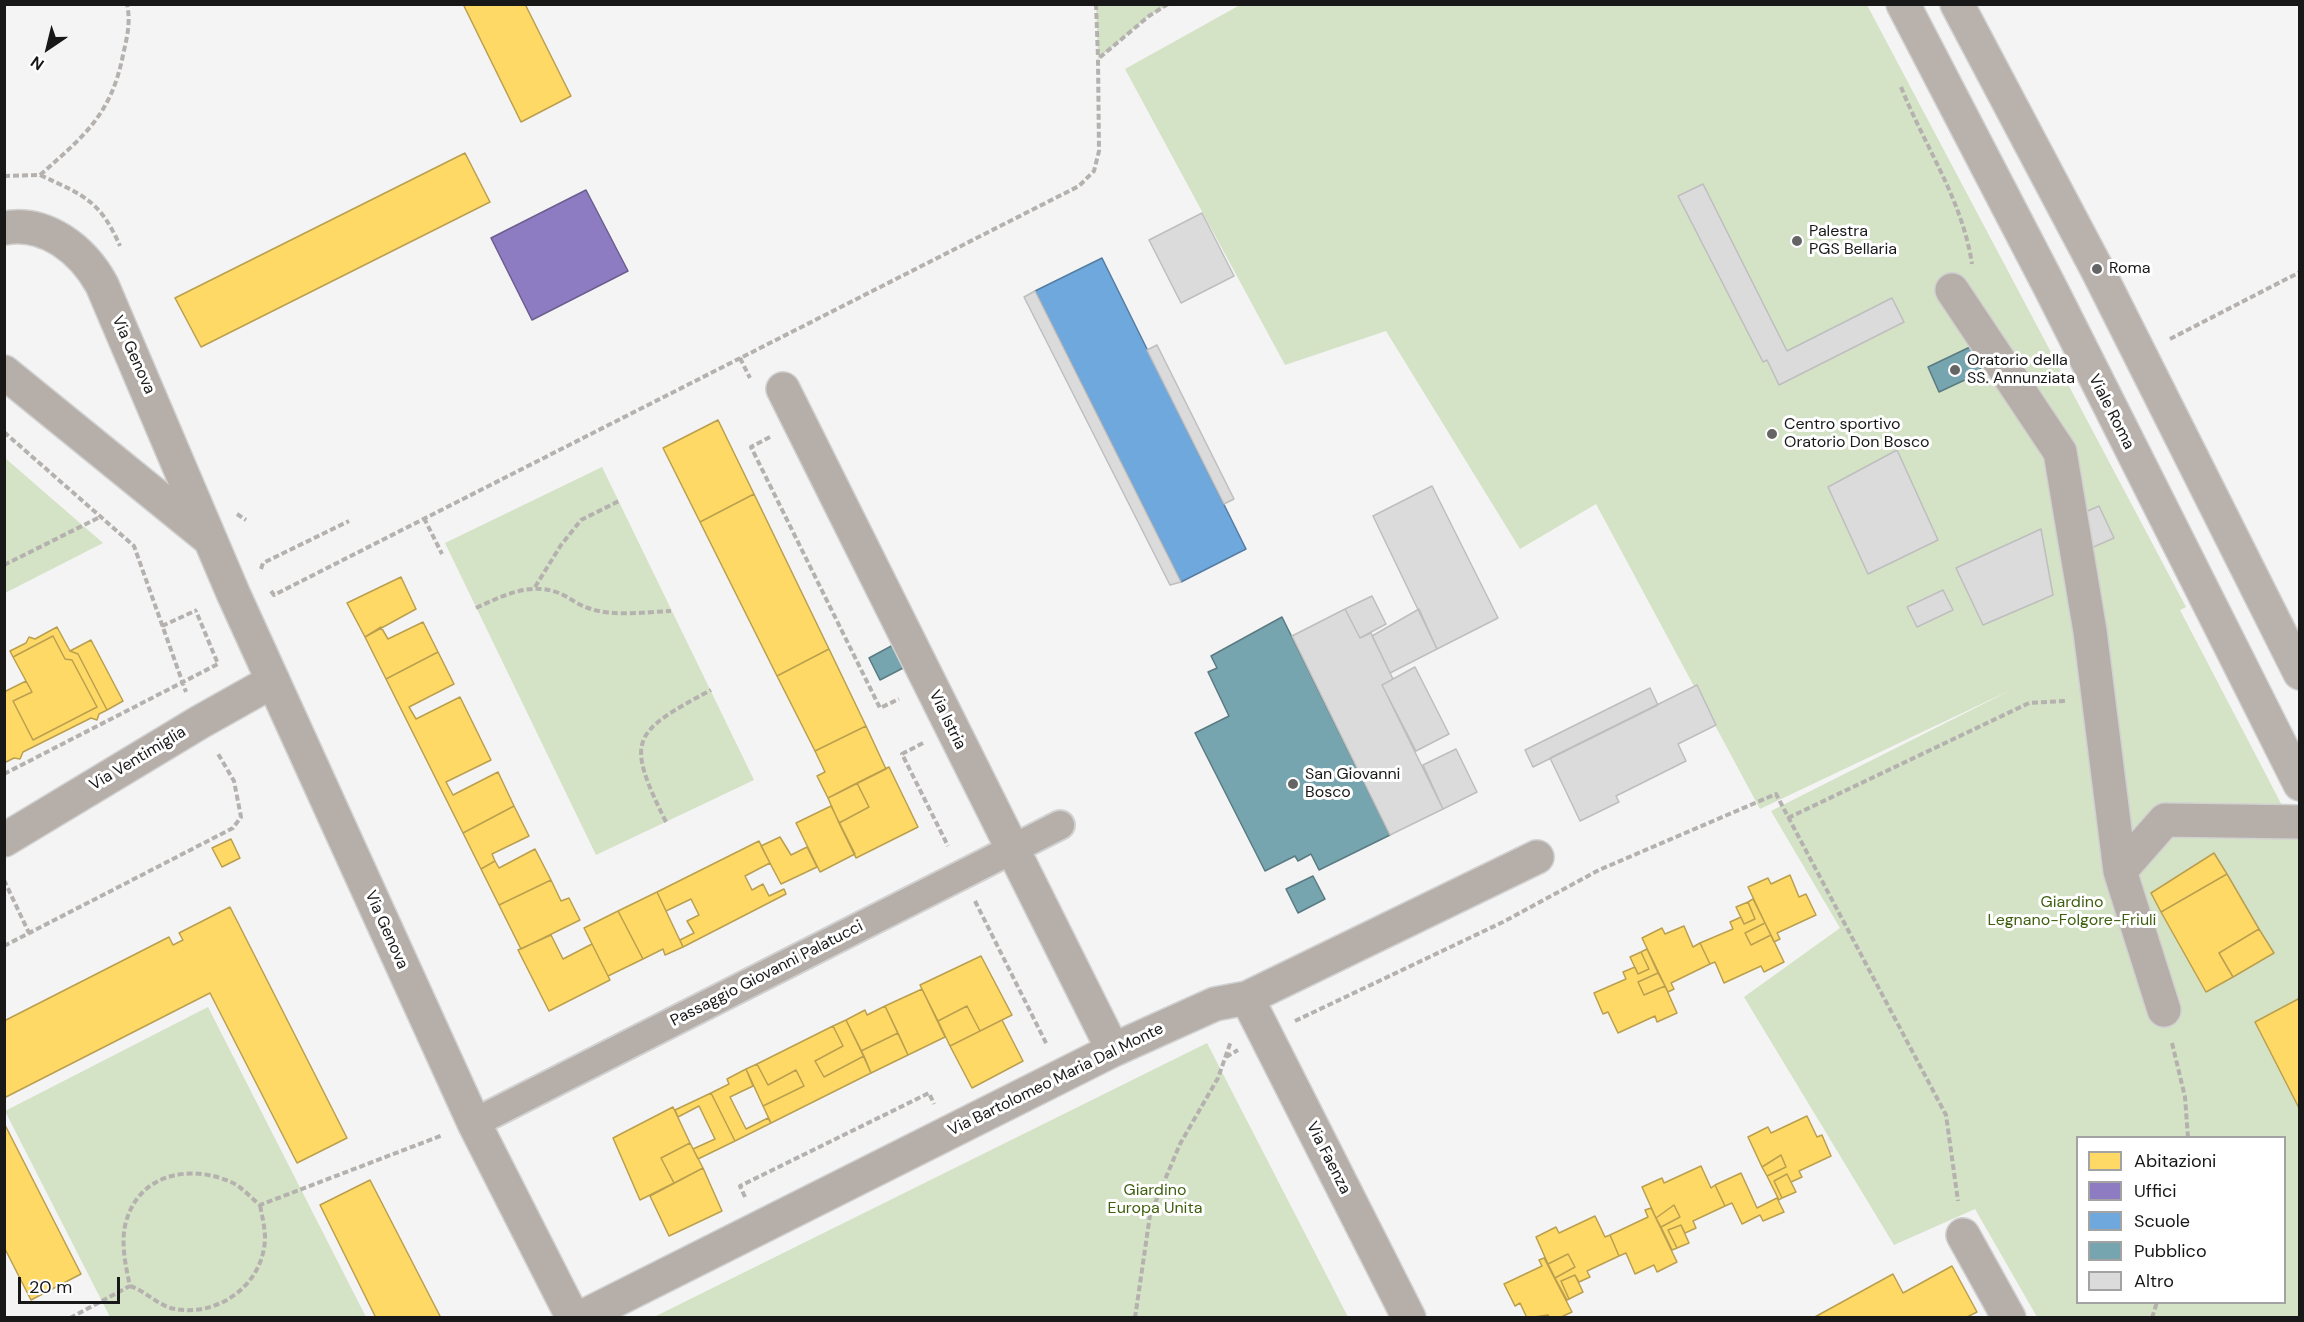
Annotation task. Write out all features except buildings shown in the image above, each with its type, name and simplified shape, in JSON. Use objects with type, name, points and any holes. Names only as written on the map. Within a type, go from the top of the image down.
[{"type":"main road","points":[[1957,4],[2097,269],[2300,673]]},
{"type":"main road","name":"Viale Roma","points":[[1907,6],[2300,784]]},
{"type":"street","name":"Via Genova","points":[[4,228],[15,226],[43,230],[69,245],[95,272],[154,404],[209,538],[474,1123],[573,1317]]},
{"type":"street","points":[[1963,282],[2060,452],[2090,631],[2120,871],[2164,1010]]},
{"type":"street","name":"Via Genova","points":[[4,372],[209,538]]},
{"type":"street","name":"Via Istria","points":[[783,389],[1113,1050]]},
{"type":"street","name":"Via Ventimiglia","points":[[4,840],[200,722],[273,681]]},
{"type":"street","points":[[2120,871],[2166,820],[2300,822]]},
{"type":"street","name":"Passaggio Giovanni Palatucci","points":[[474,1123],[1059,825]]},
{"type":"street","name":"Via Bartolomeo Maria Dal Monte","points":[[580,1317],[1113,1050],[1215,1004],[1247,998],[1537,857]]},
{"type":"street","name":"Via Faenza","points":[[1247,998],[1409,1317]]},
{"type":"street","points":[[1963,1235],[2009,1317]]},
{"type":"path","points":[[4,176],[40,175],[103,113],[115,90],[120,70],[130,21],[127,4]]},
{"type":"path","points":[[266,587],[274,595],[1079,186],[1094,171],[1099,151],[1096,4]]},
{"type":"path","points":[[1098,59],[1149,16],[1168,4]]},
{"type":"path","points":[[1901,87],[1919,132],[1959,210],[1967,233],[1963,282]]},
{"type":"path","points":[[2164,342],[2300,272]]},
{"type":"path","points":[[4,432],[100,517],[4,566]]},
{"type":"path","points":[[535,587],[561,545],[581,520],[619,501]]},
{"type":"path","points":[[424,518],[442,554]]},
{"type":"path","points":[[262,563],[349,521]]},
{"type":"path","points":[[476,608],[535,587],[559,593],[587,608],[623,613],[671,611]]},
{"type":"path","points":[[4,774],[218,664],[196,611],[162,626]]},
{"type":"path","points":[[666,822],[640,763],[644,735],[658,721],[711,690]]},
{"type":"path","points":[[1788,818],[2029,703],[2098,699]]},
{"type":"path","points":[[1226,1057],[1266,1035],[1399,974],[1503,922],[1599,870],[1776,794],[1946,1115],[1963,1235]]},
{"type":"path","points":[[4,880],[29,933]]},
{"type":"path","points":[[1135,1317],[1150,1215],[1179,1144],[1218,1078],[1247,998]]},
{"type":"path","points":[[2164,1010],[2185,1097],[2188,1136]]},
{"type":"path","points":[[260,1205],[474,1123]]},
{"type":"path","points":[[70,1317],[130,1286],[142,1290],[173,1308],[202,1309],[232,1297],[254,1273],[261,1257],[265,1239],[260,1205],[233,1182],[194,1171],[157,1180],[139,1197],[125,1226],[125,1261],[130,1286]]},
{"type":"green space","points":[[1096,4],[1168,5],[1149,16],[1098,59]]},
{"type":"green space","name":"Centro sportivo Oratorio Don Bosco","points":[[1240,5],[1867,5],[2186,607],[2180,610],[2299,838],[2299,1317],[2037,1317],[1975,1209],[1894,1245],[1744,997],[1840,928],[1771,811],[2013,689],[1760,809],[1596,504],[1520,549],[1386,331],[1285,365],[1125,69]]},
{"type":"green space","points":[[5,458],[103,543],[5,593]]},
{"type":"green space","points":[[602,467],[754,780],[596,855],[445,543]]},
{"type":"green space","points":[[208,1007],[366,1317],[110,1317],[5,1111]]},
{"type":"green space","name":"Giardino Europa Unita","points":[[1207,1043],[1348,1317],[654,1317]]},
{"type":"place","name":"Palestra PGS Bellaria","points":[[1797,241]]},
{"type":"place","name":"Roma","points":[[2097,269]]},
{"type":"place","name":"Oratorio della SS. Annunziata","points":[[1955,370]]},
{"type":"place","name":"Centro sportivo Oratorio Don Bosco","points":[[1772,434]]},
{"type":"place","name":"San Giovanni Bosco","points":[[1293,784]]},
{"type":"park label","name":"Giardino Legnano-Folgore-Friuli","points":[[2072,912]]}]
